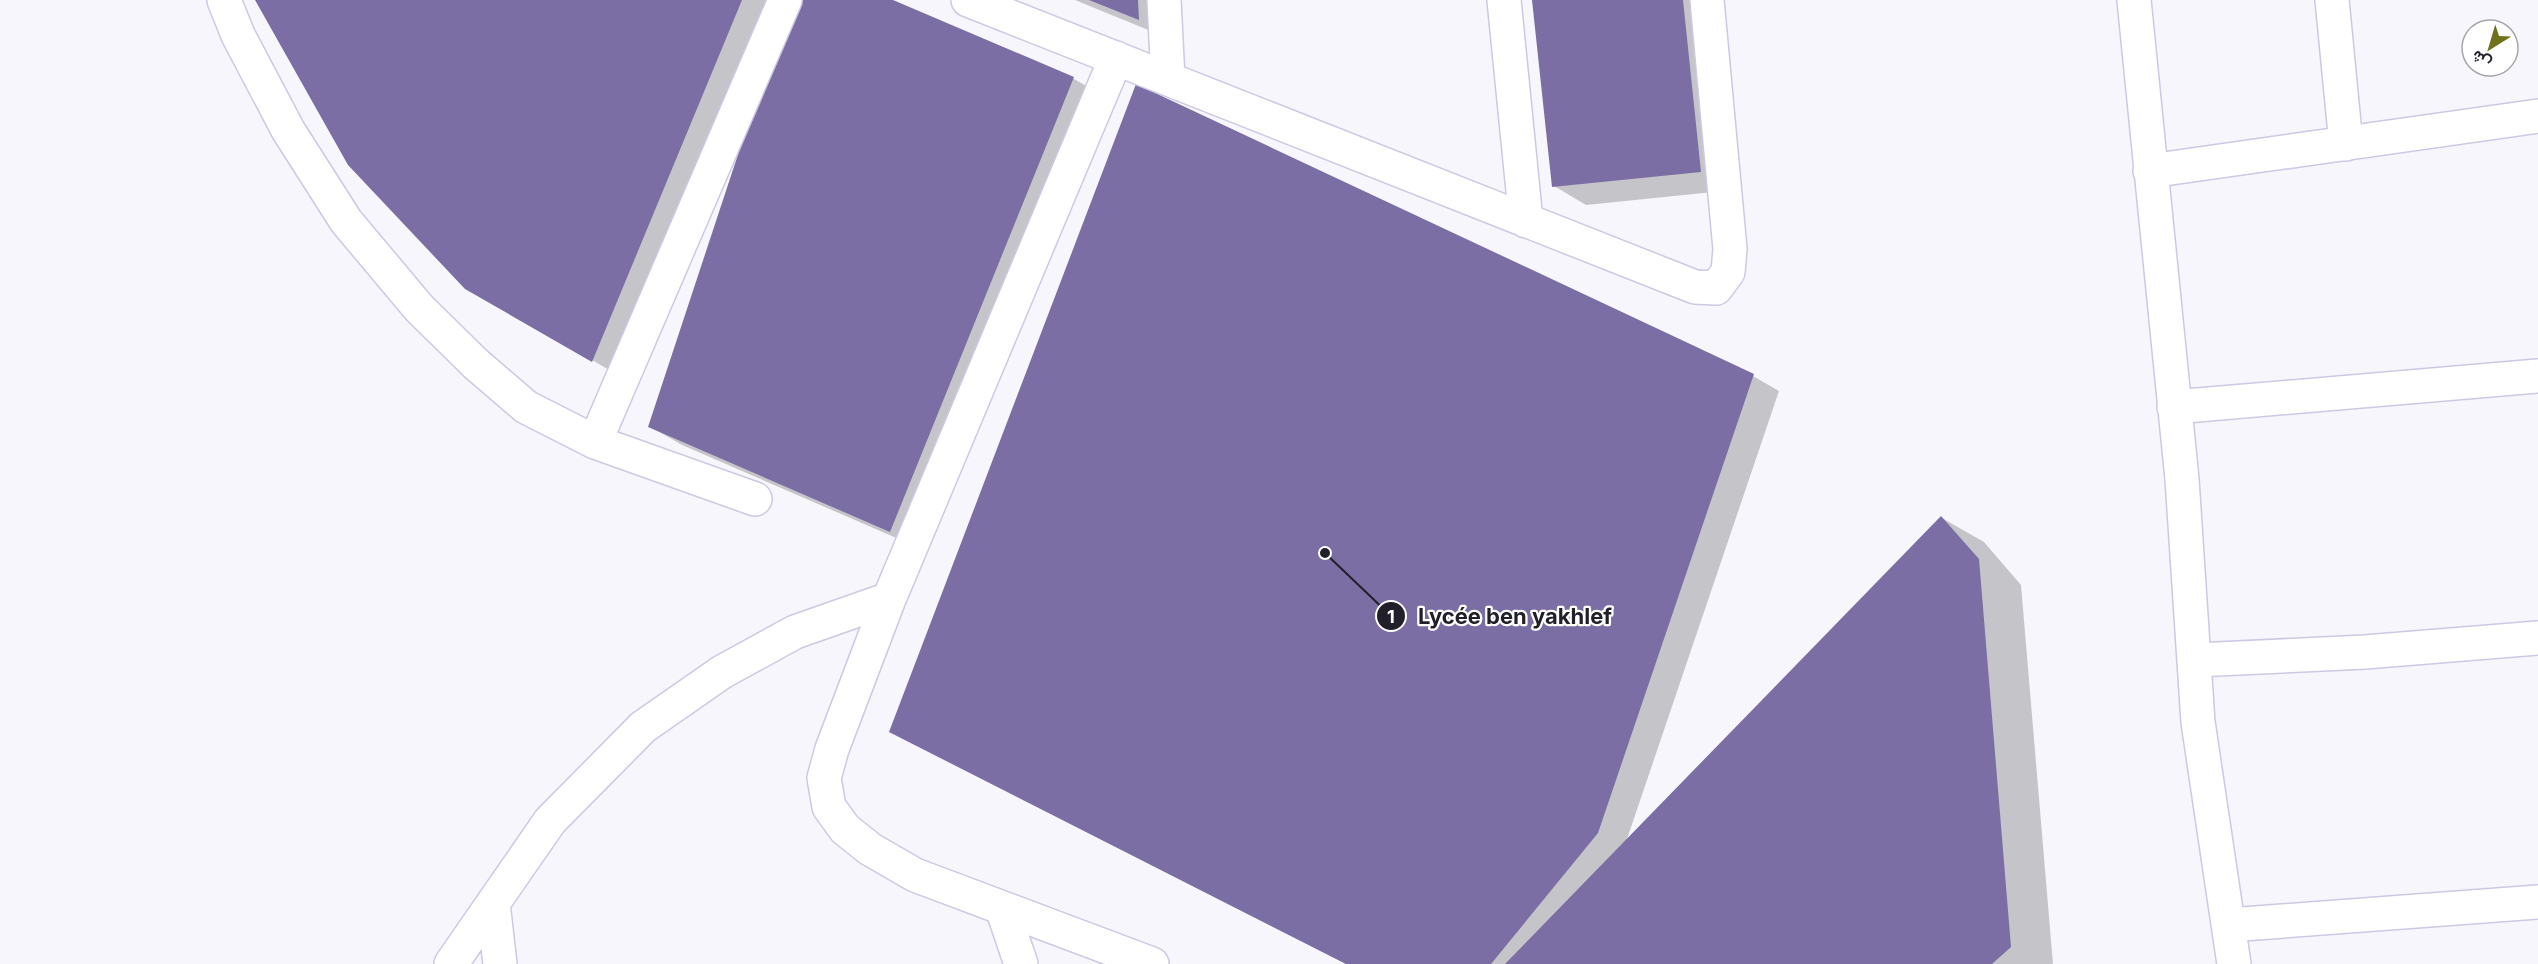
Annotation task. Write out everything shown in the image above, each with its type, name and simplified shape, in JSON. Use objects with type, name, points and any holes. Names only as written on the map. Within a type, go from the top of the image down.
[{"type":"street","points":[[224,0],[238,35],[288,130],[346,221],[419,308],[476,364],[526,407],[596,442],[755,500]]},
{"type":"street","points":[[596,442],[785,0]]},
{"type":"street","points":[[968,0],[1695,288],[1716,288],[1728,272],[1730,249],[1707,0]]},
{"type":"street","points":[[1164,0],[1168,79]]},
{"type":"street","points":[[1504,0],[1526,220]]},
{"type":"street","points":[[2134,0],[2174,407],[2196,660],[2198,722],[2234,964]]},
{"type":"street","points":[[2332,0],[2346,144]]},
{"type":"street","points":[[1116,58],[889,599],[832,749],[824,778],[829,807],[845,830],[870,849],[915,875],[1152,964]]},
{"type":"street","points":[[2150,171],[2538,116]]},
{"type":"street","points":[[2174,407],[2538,376]]},
{"type":"street","points":[[451,964],[550,821],[643,727],[722,672],[795,632],[889,599]]},
{"type":"street","points":[[2196,660],[2365,652],[2538,638]]},
{"type":"street","points":[[2229,925],[2538,902]]},
{"type":"street","points":[[493,903],[500,964]]},
{"type":"street","points":[[1002,908],[1021,964]]},
{"type":"building","points":[[255,0],[742,0],[592,362],[465,289],[348,165]]},
{"type":"building","points":[[789,0],[893,0],[1074,77],[890,532],[648,427]]},
{"type":"building","points":[[1089,0],[1138,0],[1139,20]]},
{"type":"building","points":[[1532,0],[1683,0],[1701,172],[1552,187]]},
{"type":"building","points":[[1136,84],[1754,374],[1598,833],[1491,964],[1346,964],[889,732]]},
{"type":"building","points":[[1941,516],[1979,559],[2011,947],[1992,964],[1505,964]]},
{"type":"place","name":"Lycée ben yakhlef","points":[[1325,553]]}]
